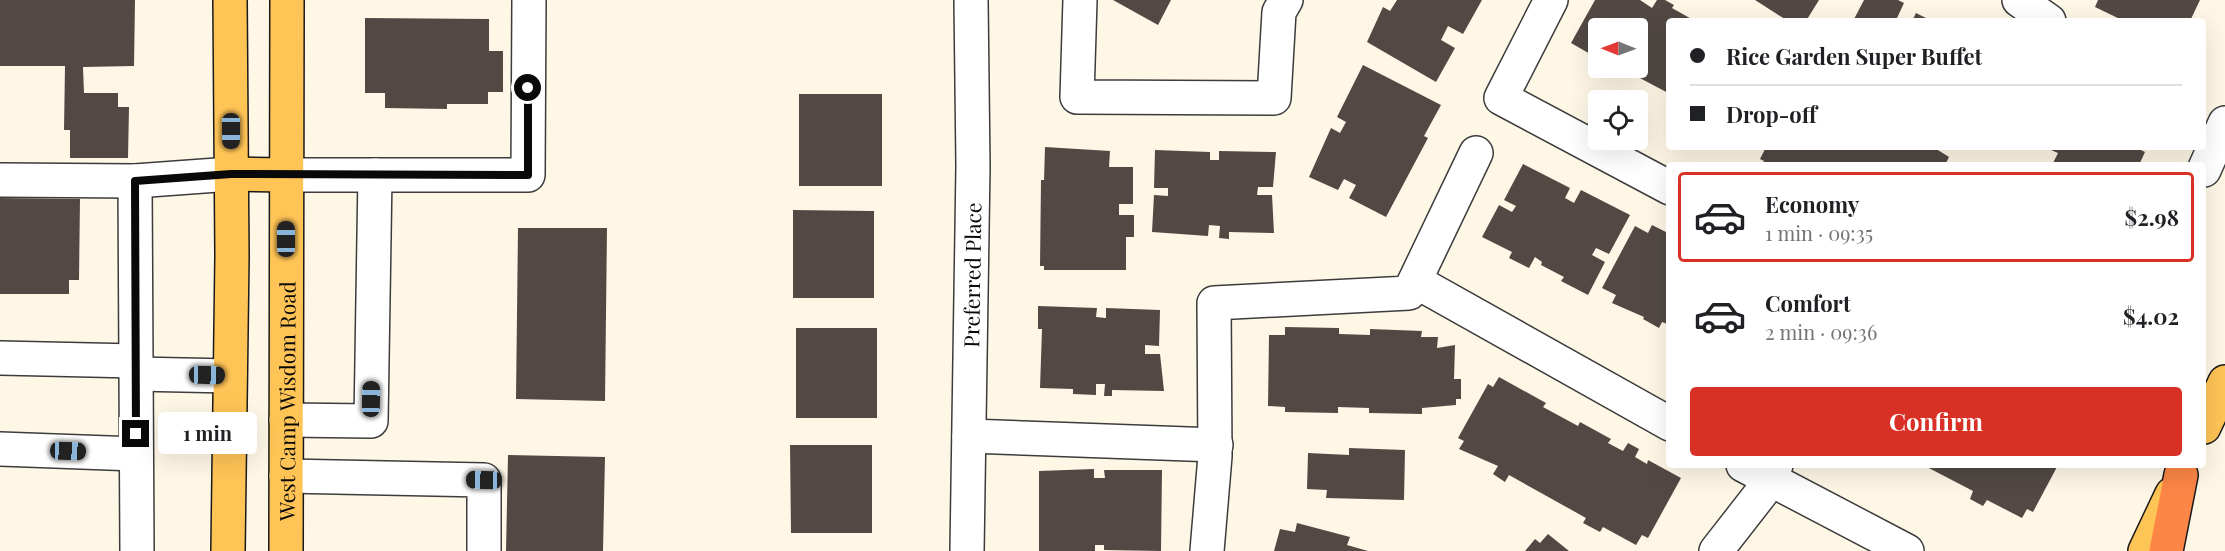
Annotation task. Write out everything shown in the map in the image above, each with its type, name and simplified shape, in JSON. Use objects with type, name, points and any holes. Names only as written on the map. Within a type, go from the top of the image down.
[{"type":"highway","points":[[2166,551],[2183,470]]},
{"type":"main road","points":[[228,551],[230,0]]},
{"type":"main road","name":"West Camp Wisdom Road","points":[[286,551],[287,0]]},
{"type":"main road","points":[[231,174],[286,175]]},
{"type":"main road","points":[[2206,423],[2225,382]]},
{"type":"main road","points":[[2145,551],[2183,470]]},
{"type":"street","points":[[286,175],[528,175],[529,0]]},
{"type":"street","name":"Preferred Place","points":[[967,551],[973,166],[971,0]]},
{"type":"street","points":[[1080,0],[1077,97],[1262,98],[1274,98],[1279,12],[1286,0]]},
{"type":"street","points":[[1551,0],[1501,98],[1666,186]]},
{"type":"street","points":[[2019,0],[2045,18]]},
{"type":"street","points":[[2206,163],[2215,131]]},
{"type":"street","points":[[1207,551],[1216,445],[1214,303],[1409,293],[1476,153]]},
{"type":"street","points":[[0,180],[135,181],[231,174]]},
{"type":"street","points":[[286,420],[371,421],[375,175]]},
{"type":"street","points":[[135,181],[136,551]]},
{"type":"street","points":[[1415,281],[1666,422]]},
{"type":"street","points":[[0,358],[230,376]]},
{"type":"street","points":[[969,436],[1216,445]]},
{"type":"street","points":[[0,449],[136,454]]},
{"type":"street","points":[[1716,551],[1762,492],[1762,470],[1907,551]]},
{"type":"street","points":[[286,476],[484,480],[484,551]]},
{"type":"building","points":[[0,0],[135,0],[134,66],[83,67],[84,93],[118,93],[118,107],[129,107],[128,158],[70,158],[70,130],[64,130],[65,66],[0,66]]},
{"type":"building","points":[[1113,0],[1171,0],[1158,25]]},
{"type":"building","points":[[1397,0],[1482,0],[1463,34],[1448,26],[1441,40],[1455,48],[1436,82],[1367,42],[1383,7],[1390,11]]},
{"type":"building","points":[[1595,0],[1640,0],[1652,8],[1657,0],[1665,0],[1674,5],[1672,8],[1690,18],[1666,18],[1666,92],[1640,78],[1648,78],[1648,18],[1588,18],[1588,53],[1571,43]]},
{"type":"building","points":[[1755,0],[1819,0],[1808,18],[1783,18]]},
{"type":"building","points":[[1864,0],[1898,0],[1904,3],[1897,18],[1855,18]]},
{"type":"building","points":[[2098,0],[2200,0],[2191,18],[2118,18],[2095,7]]},
{"type":"building","points":[[1916,13],[1926,18],[1914,18]]},
{"type":"building","points":[[365,18],[489,19],[489,51],[503,51],[503,92],[488,92],[488,104],[447,104],[447,109],[385,108],[385,93],[365,93]]},
{"type":"building","points":[[1363,65],[1441,105],[1424,136],[1428,138],[1386,217],[1349,198],[1356,185],[1344,179],[1338,190],[1309,177],[1331,128],[1340,133],[1346,122],[1337,117]]},
{"type":"building","points":[[799,94],[882,94],[882,186],[799,186]]},
{"type":"building","points":[[1045,147],[1110,151],[1109,167],[1133,167],[1133,204],[1119,204],[1119,215],[1134,215],[1134,237],[1126,237],[1126,270],[1044,270],[1044,266],[1040,266],[1041,180],[1044,180]]},
{"type":"building","points":[[1155,150],[1210,152],[1210,160],[1219,160],[1219,151],[1276,152],[1273,187],[1258,187],[1257,195],[1272,195],[1274,233],[1229,232],[1229,239],[1219,238],[1220,226],[1209,225],[1208,236],[1152,232],[1154,195],[1168,196],[1168,188],[1154,188]]},
{"type":"building","points":[[1764,150],[1938,150],[1949,157],[1946,162],[1764,162],[1760,159]]},
{"type":"building","points":[[2051,150],[2141,150],[2145,152],[2140,162],[2054,162],[2058,153]]},
{"type":"building","points":[[1523,164],[1570,188],[1565,198],[1574,203],[1581,190],[1630,215],[1609,254],[1596,248],[1592,255],[1605,262],[1588,295],[1561,281],[1564,277],[1541,265],[1542,262],[1535,257],[1529,268],[1509,258],[1512,252],[1482,237],[1499,205],[1512,212],[1516,206],[1504,200]]},
{"type":"building","points":[[0,198],[80,199],[79,280],[69,280],[69,294],[0,294]]},
{"type":"building","points":[[793,210],[874,211],[874,298],[793,298]]},
{"type":"building","points":[[1652,225],[1666,232],[1666,324],[1662,322],[1659,328],[1643,319],[1644,317],[1612,303],[1616,295],[1602,288],[1635,226],[1648,233]]},
{"type":"building","points":[[518,228],[607,228],[605,401],[516,399]]},
{"type":"building","points":[[1038,306],[1097,308],[1096,317],[1106,318],[1106,308],[1160,310],[1159,346],[1145,345],[1145,354],[1160,354],[1164,391],[1112,390],[1112,396],[1104,396],[1105,384],[1096,384],[1096,395],[1073,394],[1073,389],[1040,388],[1042,329],[1038,329]]},
{"type":"building","points":[[1285,327],[1339,328],[1339,334],[1370,335],[1370,329],[1422,331],[1421,337],[1438,337],[1437,348],[1455,345],[1454,379],[1461,379],[1461,399],[1456,399],[1456,405],[1422,408],[1422,414],[1369,413],[1369,408],[1338,407],[1338,413],[1285,412],[1285,407],[1268,406],[1269,335],[1285,335]]},
{"type":"building","points":[[796,328],[877,328],[877,418],[796,418]]},
{"type":"building","points":[[1499,377],[1546,403],[1543,407],[1578,426],[1580,422],[1611,439],[1608,443],[1623,451],[1628,443],[1639,449],[1635,457],[1647,464],[1648,460],[1681,478],[1648,538],[1642,535],[1636,545],[1603,527],[1600,532],[1583,523],[1586,518],[1509,475],[1505,482],[1493,474],[1498,466],[1459,449],[1464,441],[1458,438],[1488,384],[1493,387]]},
{"type":"building","points":[[790,445],[872,445],[872,533],[791,533]]},
{"type":"building","points":[[1349,448],[1405,450],[1404,500],[1326,498],[1327,490],[1307,489],[1308,453],[1349,455]]},
{"type":"building","points":[[508,455],[605,457],[603,551],[506,551]]},
{"type":"building","points":[[1929,468],[2056,468],[2033,512],[2027,509],[2022,518],[1987,500],[1983,506],[1970,499],[1973,491]]},
{"type":"building","points":[[1094,469],[1094,478],[1105,478],[1104,470],[1162,470],[1161,551],[1104,550],[1104,545],[1095,545],[1095,551],[1039,551],[1039,471]]},
{"type":"building","points":[[1297,523],[1350,537],[1347,545],[1368,551],[1274,551],[1280,529],[1295,532]]},
{"type":"building","points":[[1548,534],[1569,551],[1525,551],[1535,539],[1540,543]]},
{"type":"route","points":[[136,434],[135,181],[231,174],[528,175],[528,88]]}]
